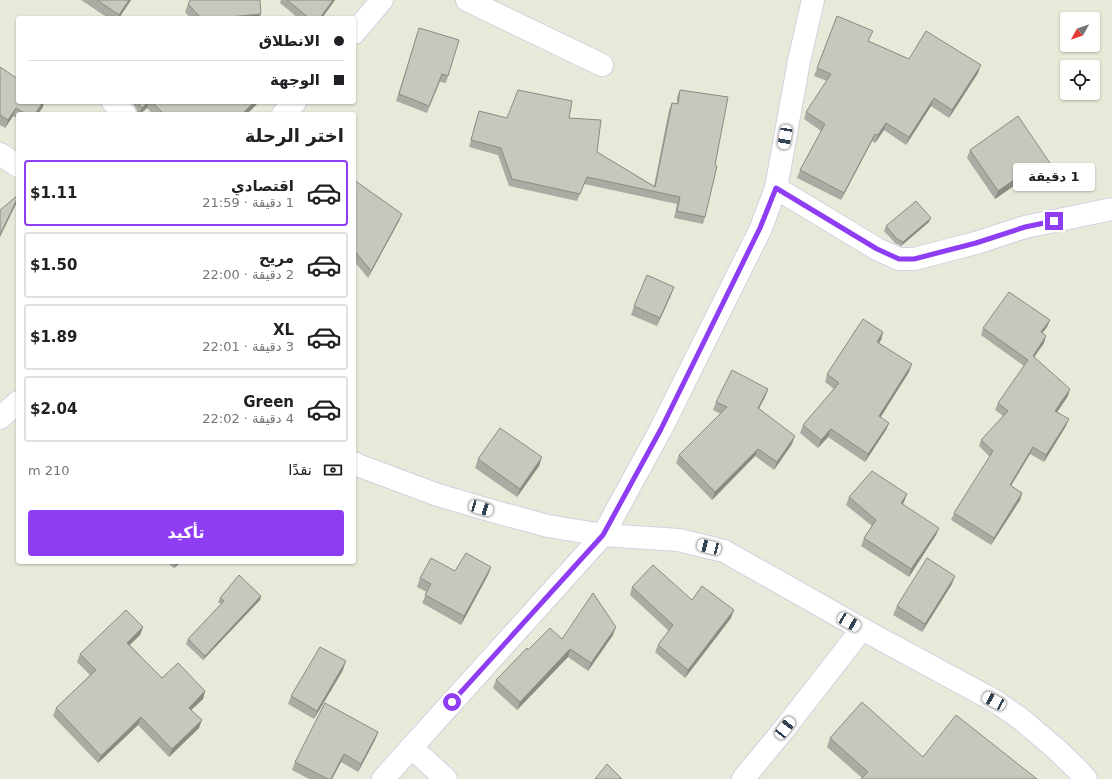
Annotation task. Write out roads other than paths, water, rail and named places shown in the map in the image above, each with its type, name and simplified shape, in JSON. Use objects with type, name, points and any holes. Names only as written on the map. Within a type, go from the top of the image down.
[{"type":"street","points":[[356,31],[382,0]]},
{"type":"street","points":[[468,0],[602,65]]},
{"type":"street","points":[[383,779],[603,535],[665,422],[760,228],[776,188],[799,61],[813,0]]},
{"type":"street","points":[[115,104],[123,112]]},
{"type":"street","points":[[285,112],[293,104]]},
{"type":"street","points":[[0,154],[16,165]]},
{"type":"street","points":[[776,188],[877,249],[899,259],[914,259],[976,243],[1025,227],[1112,209]]},
{"type":"street","points":[[0,418],[16,404]]},
{"type":"street","points":[[356,464],[438,494],[548,526],[603,535],[679,540],[724,551],[994,701],[1021,719],[1064,757],[1086,779]]},
{"type":"street","points":[[743,779],[785,728],[862,629]]},
{"type":"street","points":[[412,747],[446,779]]}]
